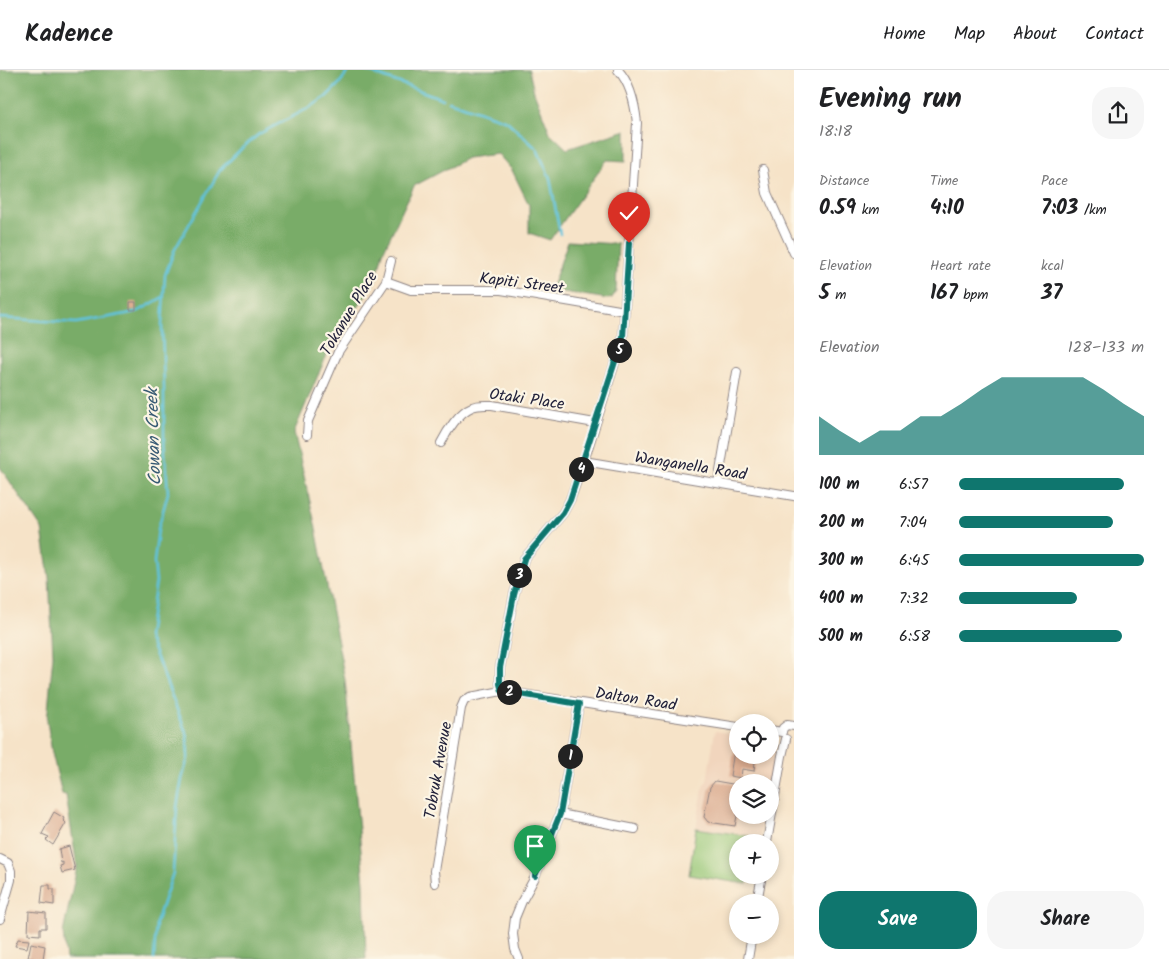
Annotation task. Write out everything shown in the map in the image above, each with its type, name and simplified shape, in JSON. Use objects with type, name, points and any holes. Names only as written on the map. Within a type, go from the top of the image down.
[{"type":"street","points":[[502,691],[500,668],[514,595],[524,559],[563,513],[570,500],[623,337],[637,123],[635,105],[630,89],[618,70]]},
{"type":"street","points":[[763,170],[767,193],[794,253]]},
{"type":"street","name":"Tokanue Place","points":[[307,434],[308,421],[338,352],[386,281],[391,261]]},
{"type":"street","name":"Kapiti Street","points":[[386,281],[411,290],[501,290],[625,311]]},
{"type":"street","points":[[718,483],[737,372]]},
{"type":"street","name":"Otaki Place","points":[[441,443],[447,432],[464,412],[472,407],[482,405],[492,405],[595,423]]},
{"type":"street","name":"Wanganella Road","points":[[584,461],[794,496]]},
{"type":"street","name":"Dalton Road","points":[[502,691],[729,726]]},
{"type":"street","name":"Tobruk Avenue","points":[[434,884],[434,871],[461,708],[464,701],[470,697],[502,691]]},
{"type":"street","points":[[519,959],[515,949],[513,934],[514,918],[534,879],[560,814],[579,704]]},
{"type":"street","points":[[768,834],[782,756],[790,739],[782,736],[782,732],[783,728],[789,724],[794,726]]},
{"type":"street","points":[[560,814],[635,829]]},
{"type":"street","points":[[0,859],[8,863],[11,871],[11,880],[0,919]]},
{"type":"street","points":[[748,959],[750,944]]},
{"type":"shaded area","points":[[715,731],[729,733],[729,764],[773,764],[771,774],[729,774],[729,824],[762,824],[761,834],[735,834],[696,828],[704,784],[707,781]]},
{"type":"green space","points":[[0,70],[529,70],[534,92],[550,133],[567,149],[626,130],[626,161],[607,160],[550,240],[529,233],[529,205],[512,170],[498,154],[467,158],[414,186],[383,252],[376,280],[327,354],[294,432],[316,528],[345,680],[364,883],[366,959],[66,959],[63,933],[77,867],[66,795],[62,794],[52,753],[47,721],[53,655],[49,577],[42,529],[0,467]]},
{"type":"green space","points":[[568,241],[618,244],[616,291],[612,298],[608,299],[551,290]]},
{"type":"green space","points":[[696,828],[735,834],[729,834],[729,881],[689,875]]},
{"type":"building","points":[[130,302],[136,302],[136,310],[130,310]]},
{"type":"building","points":[[732,764],[755,764],[754,771],[742,769],[741,774],[730,774]]},
{"type":"building","points":[[715,781],[729,783],[729,824],[735,824],[735,826],[708,822],[704,817],[710,787]]},
{"type":"building","points":[[54,812],[64,818],[63,820],[66,823],[53,845],[46,840],[49,837],[42,834]]},
{"type":"building","points":[[69,846],[75,870],[62,873],[60,866],[63,865],[63,862],[61,863],[59,849]]},
{"type":"building","points":[[43,885],[50,885],[50,889],[54,889],[54,905],[41,903]]},
{"type":"building","points":[[29,911],[46,913],[46,928],[40,928],[40,935],[28,934]]},
{"type":"building","points":[[18,939],[29,940],[27,948],[15,946]]},
{"type":"building","points":[[31,943],[45,946],[43,959],[28,958]]},
{"type":"waterway","name":"Cowan Creek","points":[[154,959],[156,923],[173,873],[177,807],[188,758],[187,735],[148,637],[156,581],[154,562],[158,529],[168,493],[164,440],[162,325],[165,275],[174,251],[220,170],[259,134],[326,97],[349,70]]},
{"type":"waterway","points":[[364,70],[443,99]]},
{"type":"waterway","points":[[449,101],[507,121],[537,149],[550,178],[560,234]]},
{"type":"waterway","points":[[0,318],[76,323],[139,311],[163,297]]},
{"type":"route","points":[[535,876],[560,814],[579,704],[502,691],[500,668],[514,595],[524,559],[563,513],[570,500],[623,337],[629,243]]}]
